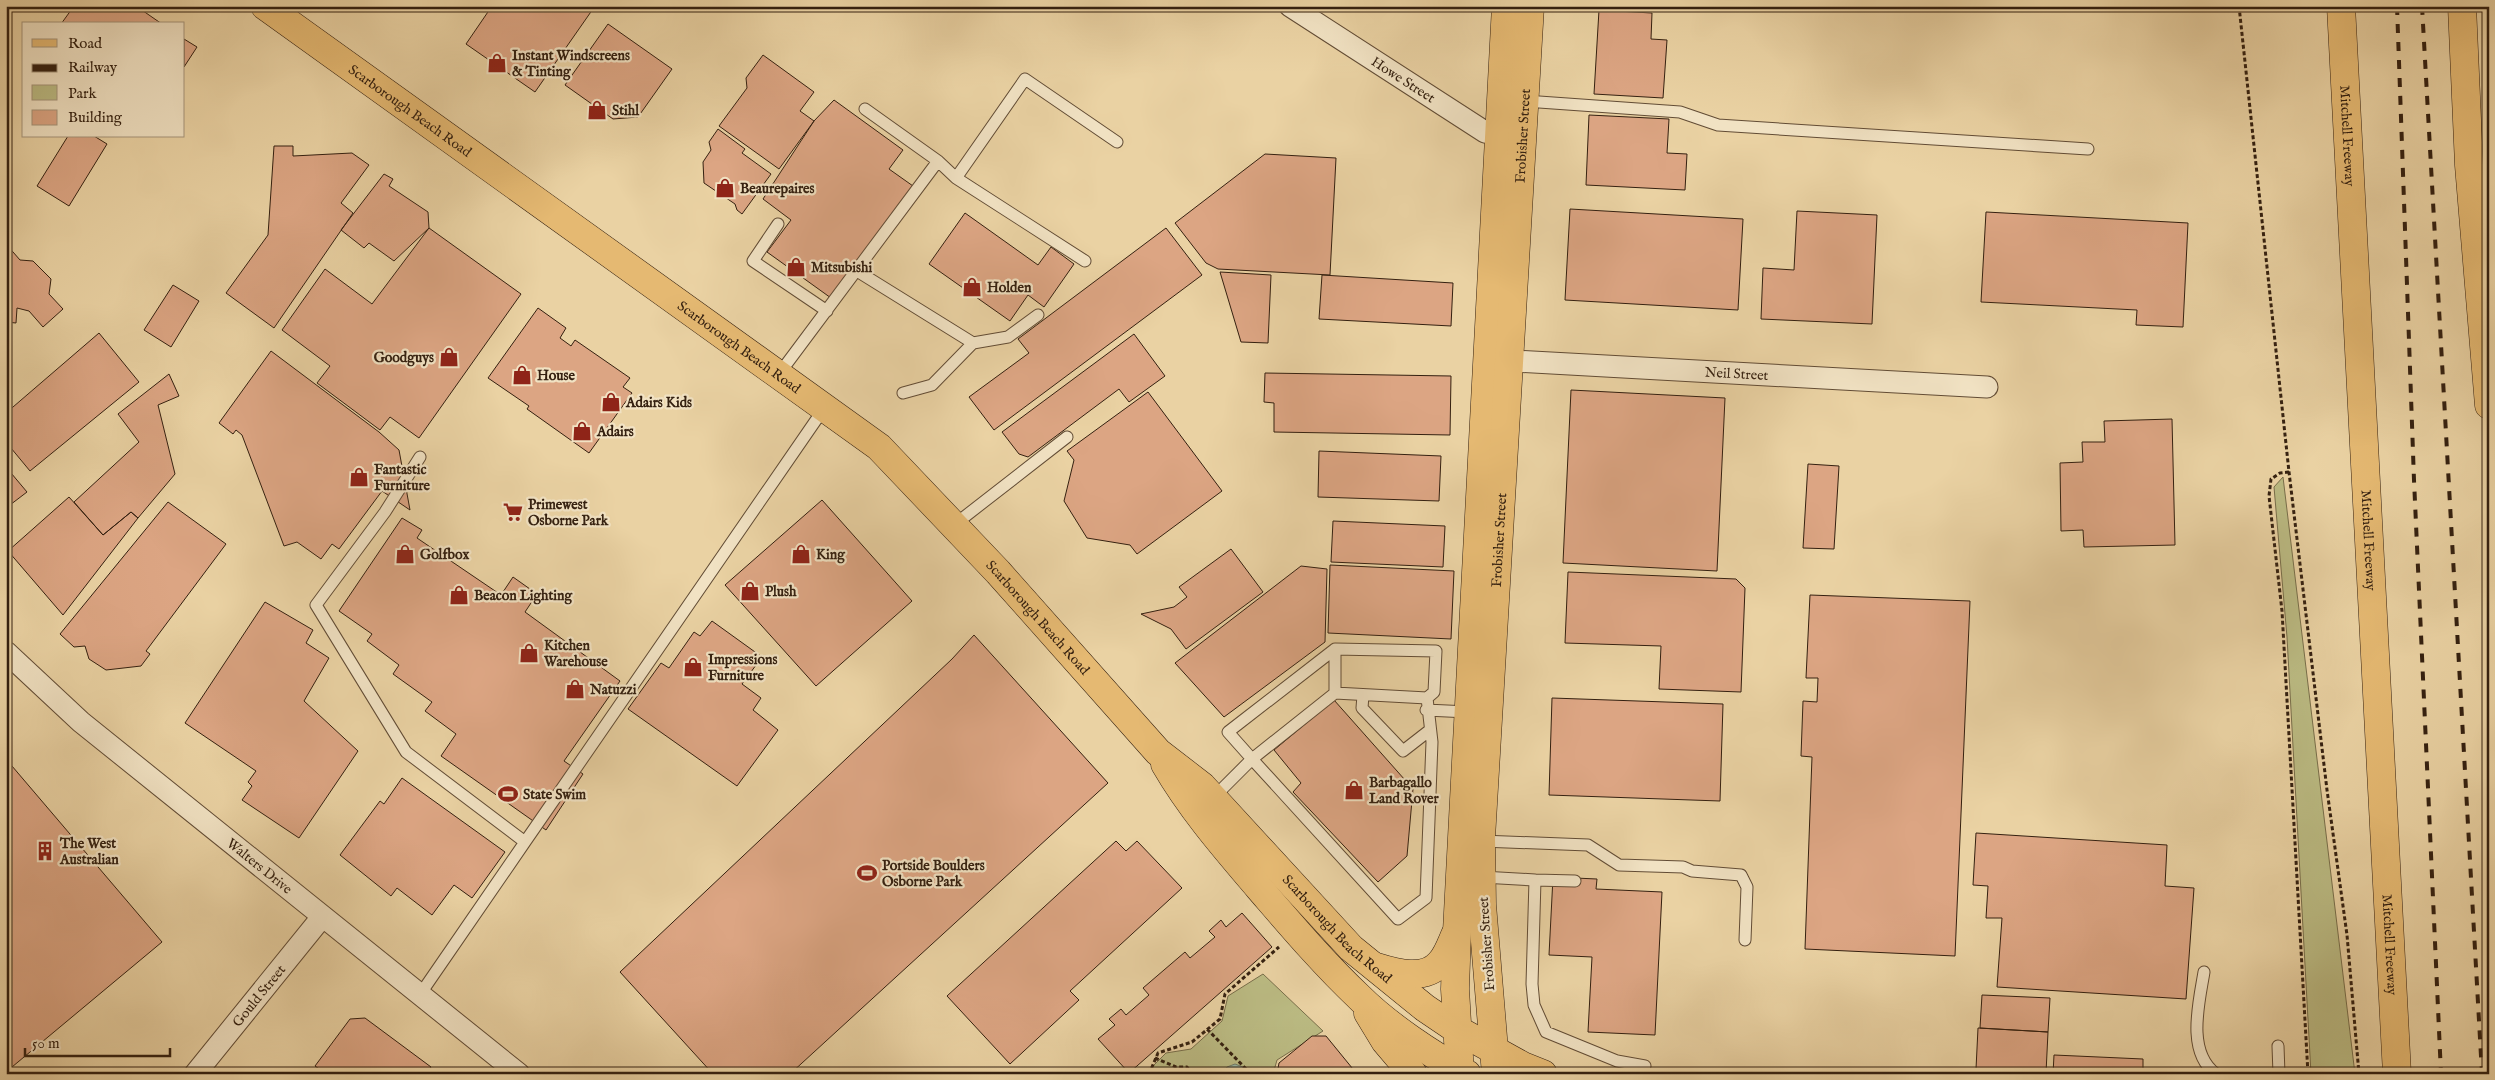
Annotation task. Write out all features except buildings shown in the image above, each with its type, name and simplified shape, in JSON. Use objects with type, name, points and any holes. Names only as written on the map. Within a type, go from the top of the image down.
[{"type":"main road","name":"Scarborough Beach Road","points":[[264,6],[879,447],[954,525],[1158,752],[1202,786],[1351,948],[1424,1008],[1456,1029],[1495,1062],[1543,1074]]},
{"type":"main road","name":"Frobisher Street","points":[[1495,1062],[1481,841],[1498,360],[1511,136],[1506,6]]},
{"type":"main road","name":"Frobisher Street","points":[[1511,136],[1525,101],[1530,6]]},
{"type":"main road","points":[[2462,6],[2469,165],[2489,405]]},
{"type":"main road","name":"Mitchell Freeway","points":[[2340,11],[2397,1074]]},
{"type":"main road","name":"Frobisher Street","points":[[1462,1072],[1456,1029],[1455,989],[1468,712],[1498,360]]},
{"type":"main road","name":"Scarborough Beach Road","points":[[1158,752],[1185,799],[1297,932],[1360,998],[1432,1054],[1462,1072]]},
{"type":"main road","points":[[1369,964],[1400,974],[1426,972],[1440,964],[1457,932]]},
{"type":"main road","points":[[1360,998],[1385,1041],[1413,1074]]},
{"type":"street","name":"Howe Street","points":[[1290,6],[1485,132],[1511,136]]},
{"type":"street","name":"Neil Street","points":[[1498,360],[1986,387]]},
{"type":"street","name":"Walters Drive","points":[[6,652],[81,722],[419,996],[519,1074]]},
{"type":"street","name":"Gould Street","points":[[195,1074],[322,917]]},
{"type":"lane","points":[[956,178],[1025,80],[1117,142]]},
{"type":"lane","points":[[1525,101],[1680,112],[1728,125],[2088,149]]},
{"type":"lane","points":[[866,109],[938,161],[956,178],[1085,261]]},
{"type":"lane","points":[[779,374],[938,161]]},
{"type":"lane","points":[[778,224],[753,261],[827,311]]},
{"type":"lane","points":[[857,271],[973,343]]},
{"type":"lane","points":[[903,393],[932,385],[973,343],[1008,337],[1038,315]]},
{"type":"lane","points":[[419,996],[825,407]]},
{"type":"lane","points":[[954,525],[1067,436]]},
{"type":"lane","points":[[420,456],[385,512],[316,605],[406,752],[525,842]]},
{"type":"lane","points":[[1334,693],[1335,649]]},
{"type":"lane","points":[[1335,649],[1436,651],[1434,692],[1427,704],[1432,742],[1426,898],[1398,919],[1228,732],[1335,649]]},
{"type":"lane","points":[[1213,798],[1252,759],[1334,693],[1427,704],[1468,712]]},
{"type":"lane","points":[[1362,695],[1362,708],[1403,751],[1430,730]]},
{"type":"lane","points":[[1481,841],[1588,844],[1619,864],[1683,867],[1692,871],[1741,875],[1747,887],[1745,940]]},
{"type":"lane","points":[[1482,877],[1574,881]]},
{"type":"lane","points":[[1535,880],[1532,984],[1534,1005],[1546,1032],[1617,1061],[1645,1066]]},
{"type":"lane","points":[[2204,972],[2199,1006],[2197,1048],[2209,1069],[2216,1074]]},
{"type":"lane","points":[[2278,1046],[2279,1074]]},
{"type":"path","points":[[2238,6],[2289,472],[2326,781],[2347,935],[2359,1074]]},
{"type":"path","points":[[2289,472],[2280,473],[2271,479],[2269,496],[2282,611],[2308,1074]]},
{"type":"path","points":[[1149,1074],[1158,1053],[1192,1042],[1220,1018],[1225,994],[1282,945]]},
{"type":"path","points":[[1207,1029],[1251,1074]]},
{"type":"path","points":[[1155,1058],[1176,1068],[1187,1067],[1192,1074]]},
{"type":"green space","points":[[2283,477],[2355,1074],[2311,1074],[2287,637],[2274,487]]},
{"type":"green space","points":[[1263,974],[1323,1031],[1277,1060],[1273,1074],[1145,1074],[1166,1053],[1191,1049],[1222,1021],[1228,996]]},
{"type":"shaded area","points":[[1235,1064],[1243,1067],[1247,1074],[1223,1074],[1227,1067]]},
{"type":"railway","points":[[2397,6],[2414,480],[2441,1074]]},
{"type":"railway","points":[[2422,6],[2482,1074]]},
{"type":"place","name":"Instant Windscreens & Tinting","points":[[497,63]]},
{"type":"place","name":"Stihl","points":[[597,110]]},
{"type":"place","name":"Beaurepaires","points":[[725,188]]},
{"type":"place","name":"Mitsubishi","points":[[796,267]]},
{"type":"place","name":"Holden","points":[[972,287]]},
{"type":"place","name":"Goodguys","points":[[449,357]]},
{"type":"place","name":"House","points":[[522,375]]},
{"type":"place","name":"Adairs Kids","points":[[611,402]]},
{"type":"place","name":"Adairs","points":[[582,431]]},
{"type":"place","name":"Fantastic Furniture","points":[[359,477]]},
{"type":"place","name":"Primewest Osborne Park","points":[[513,512]]},
{"type":"place","name":"Golfbox","points":[[405,554]]},
{"type":"place","name":"King","points":[[801,554]]},
{"type":"place","name":"Plush","points":[[750,591]]},
{"type":"place","name":"Beacon Lighting","points":[[459,595]]},
{"type":"place","name":"Kitchen Warehouse","points":[[529,653]]},
{"type":"place","name":"Impressions Furniture","points":[[693,667]]},
{"type":"place","name":"Natuzzi","points":[[575,689]]},
{"type":"place","name":"Barbagallo Land Rover","points":[[1354,790]]},
{"type":"place","name":"State Swim","points":[[508,794]]},
{"type":"place","name":"The West Australian","points":[[45,851]]},
{"type":"place","name":"Portside Boulders Osborne Park","points":[[867,873]]}]
